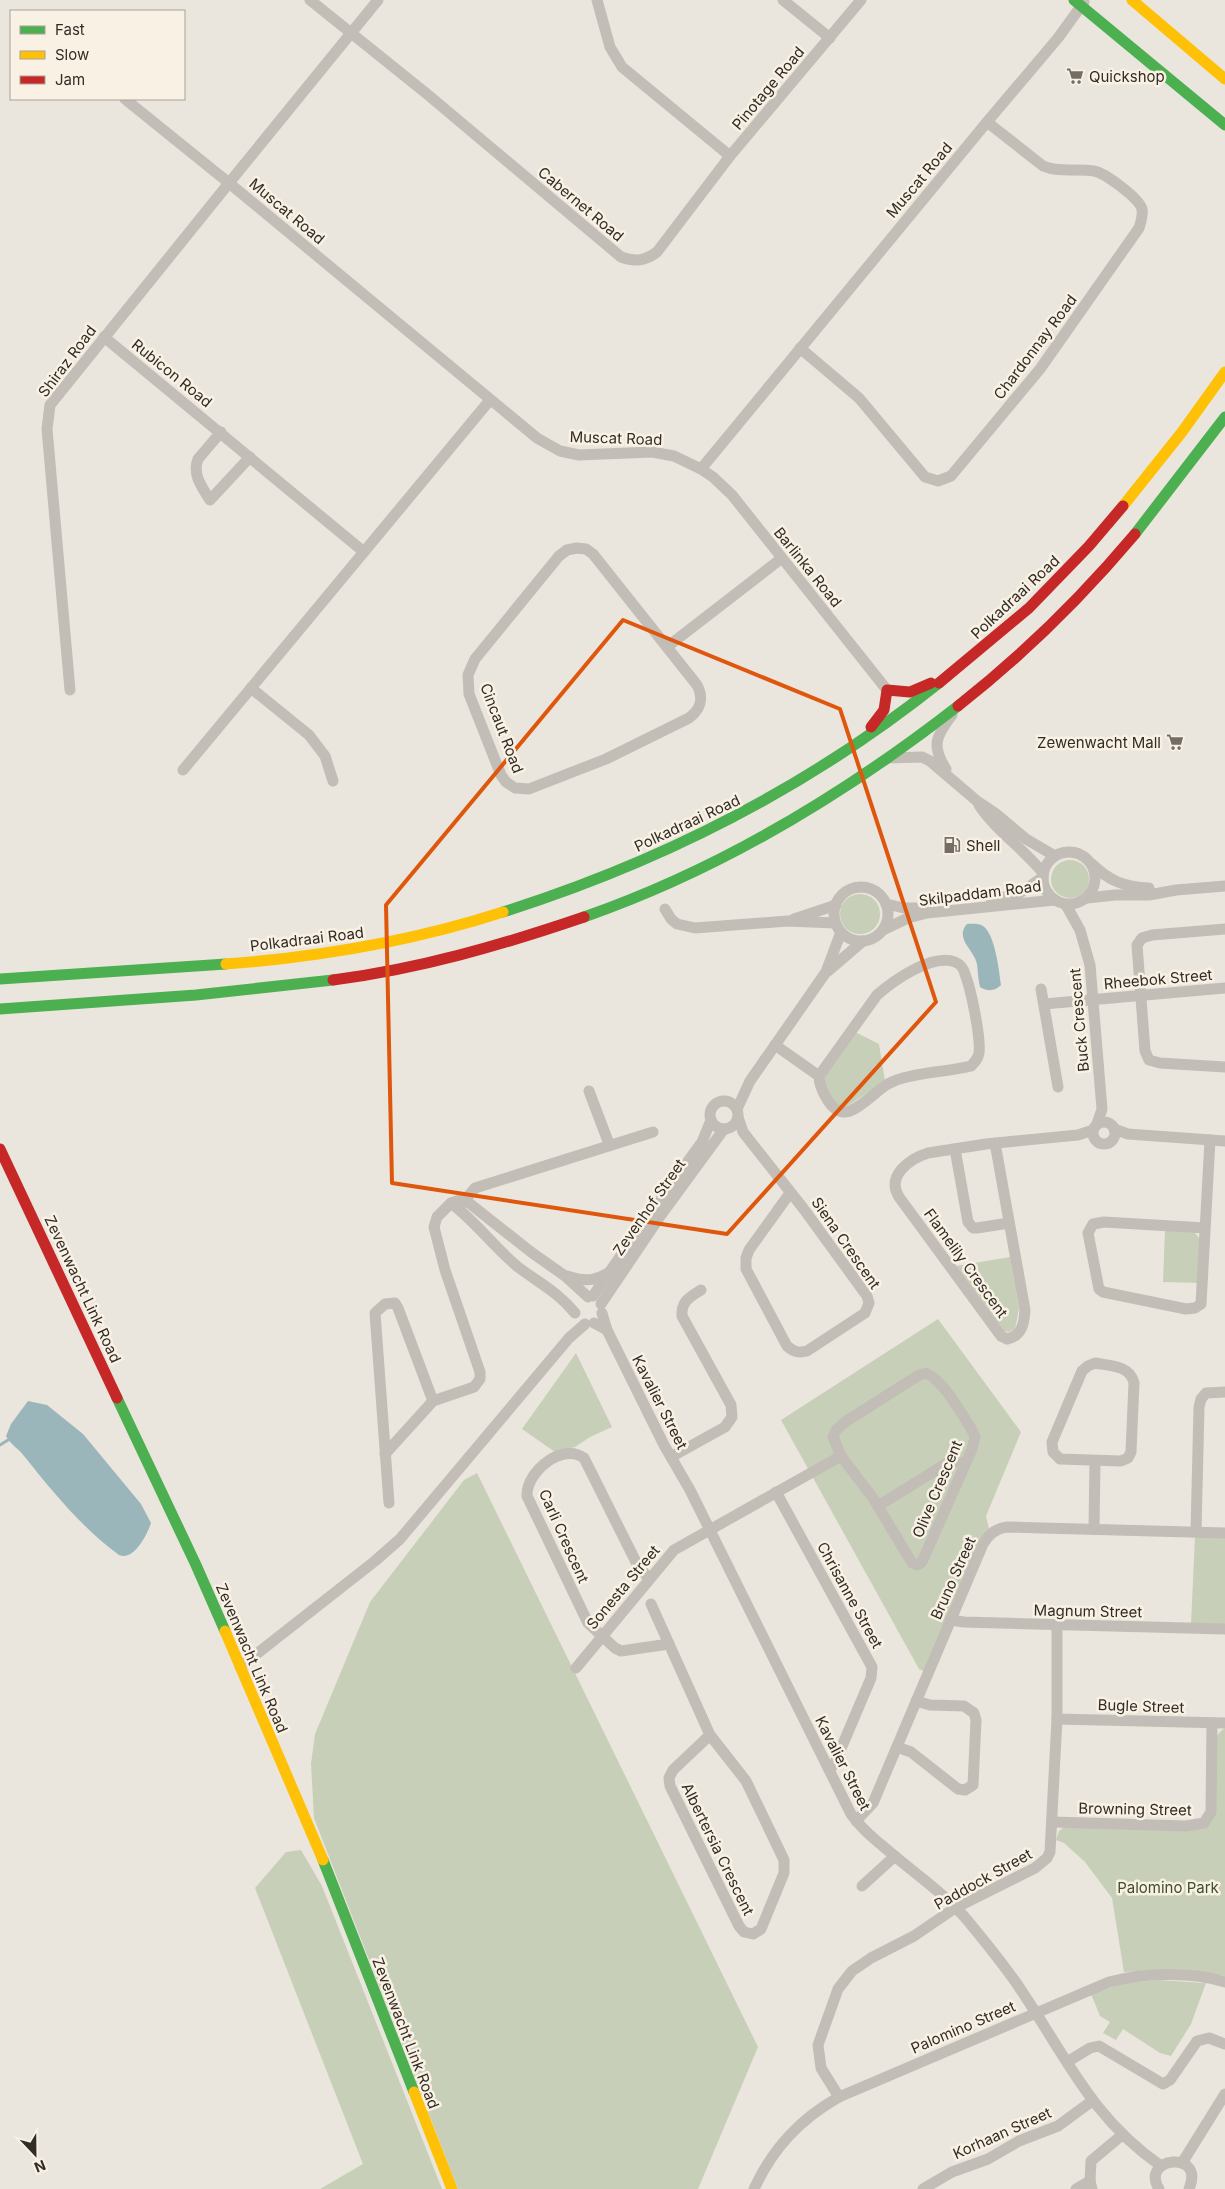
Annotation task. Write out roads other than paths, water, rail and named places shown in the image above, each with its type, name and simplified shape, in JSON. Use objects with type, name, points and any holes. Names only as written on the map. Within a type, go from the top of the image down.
[{"type":"main road","points":[[1132,0],[1225,79]]},
{"type":"main road","points":[[1081,2],[1225,125]]},
{"type":"main road","name":"Polkadraai Road","points":[[0,979],[309,956],[423,936],[550,896],[636,863],[743,814],[817,771],[921,698],[1036,602],[1112,519],[1150,473],[1225,372]]},
{"type":"main road","points":[[0,1009],[302,985],[394,970],[466,953],[564,924],[687,876],[785,825],[888,758],[963,702],[1020,654],[1105,567],[1176,483],[1225,417]]},
{"type":"main road","points":[[817,771],[838,751],[879,720],[885,710],[887,690],[902,693],[927,686],[968,655],[994,639]]},
{"type":"main road","name":"Zevenwacht Link Road","points":[[0,1149],[196,1564],[312,1834],[452,2189]]},
{"type":"street","name":"Cabernet Road","points":[[310,0],[428,94],[621,257],[644,260],[657,252],[730,156]]},
{"type":"street","name":"Muscat Road","points":[[378,0],[229,182],[537,438],[560,451],[579,455],[652,452],[674,456],[701,469],[986,122],[1036,64],[1081,2]]},
{"type":"street","points":[[597,0],[610,47],[622,67],[730,156]]},
{"type":"street","points":[[783,0],[830,38]]},
{"type":"street","name":"Pinotage Road","points":[[730,156],[861,0]]},
{"type":"street","points":[[126,100],[229,182]]},
{"type":"street","name":"Chardonnay Road","points":[[800,348],[859,398],[925,477],[938,481],[951,476],[1031,381],[1139,228],[1142,208],[1136,199],[1103,174],[1092,170],[1046,168],[986,122]]},
{"type":"street","name":"Shiraz Road","points":[[70,690],[47,429],[47,416],[50,405],[58,392],[229,182]]},
{"type":"street","name":"Rubicon Road","points":[[104,337],[364,552]]},
{"type":"street","points":[[183,770],[490,400]]},
{"type":"street","points":[[221,432],[198,459],[196,465],[198,480],[210,500],[250,457]]},
{"type":"street","name":"Barlinka Road","points":[[701,469],[713,477],[732,495],[887,690]]},
{"type":"street","name":"Cincaut Road","points":[[577,548],[586,549],[593,554],[667,647],[700,691],[702,700],[698,712],[606,759],[528,789],[514,788],[506,782],[469,694],[468,675],[475,659],[559,556],[567,550],[577,548]]},
{"type":"street","points":[[667,647],[782,558]]},
{"type":"street","points":[[251,688],[313,741],[325,756],[334,781]]},
{"type":"street","points":[[952,778],[938,758],[936,746],[940,730],[963,702]]},
{"type":"street","points":[[888,758],[922,757],[930,761],[1026,839],[1055,856]]},
{"type":"street","points":[[977,801],[988,818],[1029,855],[1043,875]]},
{"type":"street","points":[[1080,930],[1060,902],[1048,894],[1044,886],[1043,875],[1046,866],[1055,856],[1066,852],[1075,852],[1084,856],[1108,879],[1131,887],[1176,890]]},
{"type":"street","points":[[1080,930],[1079,913],[1095,886],[1095,871],[1092,864]]},
{"type":"street","name":"Skilpaddam Road","points":[[886,904],[915,908],[1011,896],[1024,892],[1043,875]]},
{"type":"street","points":[[1060,902],[1115,895],[1148,896],[1176,890],[1225,886]]},
{"type":"street","points":[[665,909],[671,919],[677,924],[695,928],[788,921],[838,928],[853,940],[863,941],[872,939],[883,930],[888,917],[886,904],[876,892],[868,888],[858,888],[844,893],[836,905],[788,921]]},
{"type":"street","name":"Skilpaddam Road","points":[[883,930],[908,918],[927,913],[1060,902]]},
{"type":"street","points":[[836,905],[838,928]]},
{"type":"street","name":"Zevenhof Street","points":[[826,972],[838,928]]},
{"type":"street","points":[[1225,929],[1152,935],[1142,938],[1137,945],[1145,1051],[1149,1060],[1160,1063],[1225,1067]]},
{"type":"street","name":"Buck Crescent","points":[[1080,930],[1090,966],[1102,1110],[1112,1130]]},
{"type":"street","name":"Zevenhof Street","points":[[596,1303],[727,1128],[737,1113],[750,1081],[826,972],[863,941]]},
{"type":"street","points":[[948,961],[956,962],[962,968],[970,992],[979,1045],[978,1059],[971,1066],[896,1080],[884,1086],[856,1108],[845,1113],[838,1111],[824,1095],[820,1088],[819,1076],[876,995],[889,985],[926,964],[948,961]]},
{"type":"street","name":"Rheebok Street","points":[[1044,1004],[1225,988]]},
{"type":"street","points":[[1041,989],[1058,1087]]},
{"type":"street","points":[[775,1045],[819,1076]]},
{"type":"street","name":"Zevenhof Street","points":[[596,1303],[611,1272],[651,1212],[702,1142],[711,1120],[711,1111],[714,1105],[719,1101],[725,1100],[750,1081]]},
{"type":"street","points":[[589,1091],[609,1144]]},
{"type":"street","points":[[725,1100],[737,1113]]},
{"type":"street","name":"Buck Crescent","points":[[1094,1131],[1102,1110]]},
{"type":"street","name":"Siena Crescent","points":[[737,1113],[743,1132],[790,1193],[842,1262],[867,1296],[869,1303],[865,1313],[807,1351],[800,1353],[793,1351],[787,1346],[746,1269],[746,1258],[749,1250],[790,1193]]},
{"type":"street","points":[[711,1120],[715,1124],[743,1132]]},
{"type":"street","points":[[995,1143],[1078,1135],[1094,1131],[1102,1122],[1112,1130],[1128,1134],[1225,1141]]},
{"type":"street","points":[[1094,1131],[1102,1144],[1108,1144],[1112,1130]]},
{"type":"street","points":[[386,1454],[433,1401],[474,1387],[480,1378],[480,1372],[445,1270],[434,1227],[438,1217],[451,1204],[464,1201],[475,1188],[609,1144],[653,1132]]},
{"type":"street","points":[[1205,1228],[1104,1222],[1093,1224],[1088,1233],[1099,1289],[1103,1292],[1186,1309],[1198,1306],[1202,1300],[1210,1140]]},
{"type":"street","name":"Flamelily Crescent","points":[[995,1143],[1024,1310],[1024,1321],[1020,1332],[1015,1338],[1007,1339],[1001,1336],[896,1192],[895,1179],[898,1172],[916,1159],[928,1154],[995,1143]]},
{"type":"street","name":"Flamelily Crescent","points":[[955,1149],[968,1222],[973,1228],[1009,1223]]},
{"type":"street","points":[[464,1201],[565,1276],[596,1303]]},
{"type":"street","points":[[451,1204],[480,1227],[518,1267],[561,1297],[582,1319],[607,1330]]},
{"type":"street","points":[[565,1276],[584,1281],[594,1280],[611,1272]]},
{"type":"street","points":[[671,1457],[725,1427],[732,1417],[731,1405],[682,1316],[682,1307],[686,1300],[702,1290]]},
{"type":"street","points":[[389,1503],[375,1313],[385,1304],[395,1303],[398,1308],[433,1401]]},
{"type":"street","points":[[582,1319],[578,1303],[596,1303]]},
{"type":"street","points":[[240,1667],[384,1554],[400,1539],[569,1338],[596,1303]]},
{"type":"street","name":"Kavalier Street","points":[[596,1303],[607,1330],[671,1457],[710,1529],[856,1822],[966,1919],[1016,1982],[1092,2101],[1122,2135],[1138,2150],[1161,2166]]},
{"type":"street","points":[[1095,1363],[1126,1370],[1132,1376],[1134,1383],[1130,1455],[1121,1461],[1095,1461],[1060,1459],[1053,1452],[1052,1445],[1082,1372],[1088,1366],[1095,1363]]},
{"type":"street","name":"Olive Crescent","points":[[926,1373],[934,1376],[972,1430],[974,1438],[966,1463],[922,1562],[917,1565],[912,1564],[878,1506],[841,1456],[833,1437],[836,1430],[845,1422],[926,1373]]},
{"type":"street","points":[[1196,1532],[1199,1407],[1201,1399],[1206,1393],[1225,1392]]},
{"type":"street","name":"Carli Crescent","points":[[649,1579],[637,1564],[584,1458],[573,1454],[544,1462],[528,1485],[528,1500],[588,1623],[614,1648],[622,1651],[668,1644]]},
{"type":"street","name":"Sonesta Street","points":[[576,1668],[674,1550],[841,1456]]},
{"type":"street","points":[[1094,1529],[1095,1461]]},
{"type":"street","points":[[878,1506],[949,1462],[966,1463]]},
{"type":"street","name":"Chrisanne Street","points":[[776,1492],[872,1667],[871,1678],[838,1757],[834,1765],[829,1769]]},
{"type":"street","name":"Bruno Street","points":[[856,1822],[873,1803],[950,1620],[984,1544],[995,1530],[1007,1527],[1225,1533]]},
{"type":"street","name":"Albertersia Crescent","points":[[651,1604],[710,1735],[746,1781],[784,1860],[784,1873],[761,1929],[753,1934],[744,1932],[739,1926],[669,1782],[673,1770],[710,1735]]},
{"type":"street","name":"Magnum Street","points":[[950,1620],[1057,1626],[1225,1629]]},
{"type":"street","name":"Paddock Street","points":[[839,2097],[824,2076],[818,2053],[820,2038],[838,1989],[859,1964],[914,1936],[955,1908],[1043,1863],[1050,1852],[1057,1719],[1057,1626]]},
{"type":"street","points":[[896,1747],[911,1752],[958,1789],[968,1789],[973,1784],[976,1720],[974,1713],[964,1706],[930,1705],[916,1701]]},
{"type":"street","name":"Bugle Street","points":[[1057,1719],[1225,1723]]},
{"type":"street","name":"Browning Street","points":[[1053,1822],[1186,1826],[1204,1823],[1211,1812],[1212,1723]]},
{"type":"street","points":[[862,1886],[895,1856]]},
{"type":"street","name":"Palomino Street","points":[[754,2189],[764,2166],[784,2140],[805,2119],[839,2097],[1096,1986],[1135,1976],[1156,1975],[1194,1977],[1225,1982]]},
{"type":"street","points":[[1067,2062],[1090,2048],[1099,2046],[1163,2084],[1170,2080],[1197,2041],[1210,2038],[1225,2044]]},
{"type":"street","points":[[1182,2162],[1225,2094]]},
{"type":"street","name":"Korhaan Street","points":[[923,2189],[952,2172],[988,2159],[1019,2141],[1058,2126],[1092,2101]]},
{"type":"street","points":[[1076,2189],[1091,2185],[1091,2161],[1122,2135]]},
{"type":"street","points":[[1159,2189],[1156,2179],[1161,2166],[1171,2161],[1182,2162],[1188,2167],[1192,2174],[1192,2182],[1189,2189]]},
{"type":"water","points":[[967,924],[983,926],[991,936],[1001,985],[996,989],[989,990],[980,987],[977,964],[964,939],[964,929]]},
{"type":"water","points":[[28,1401],[47,1405],[83,1434],[141,1504],[151,1523],[135,1551],[125,1556],[119,1555],[105,1544],[68,1509],[22,1453],[8,1439],[6,1436],[11,1424]]},
{"type":"waterway","points":[[0,1445],[8,1440]]},
{"type":"place","name":"Quickshop","points":[[1075,76]]},
{"type":"place","name":"Zewenwacht Mall","points":[[1175,742]]},
{"type":"place","name":"Shell","points":[[952,845]]},
{"type":"park label","name":"Palomino Park","points":[[1168,1887]]}]
